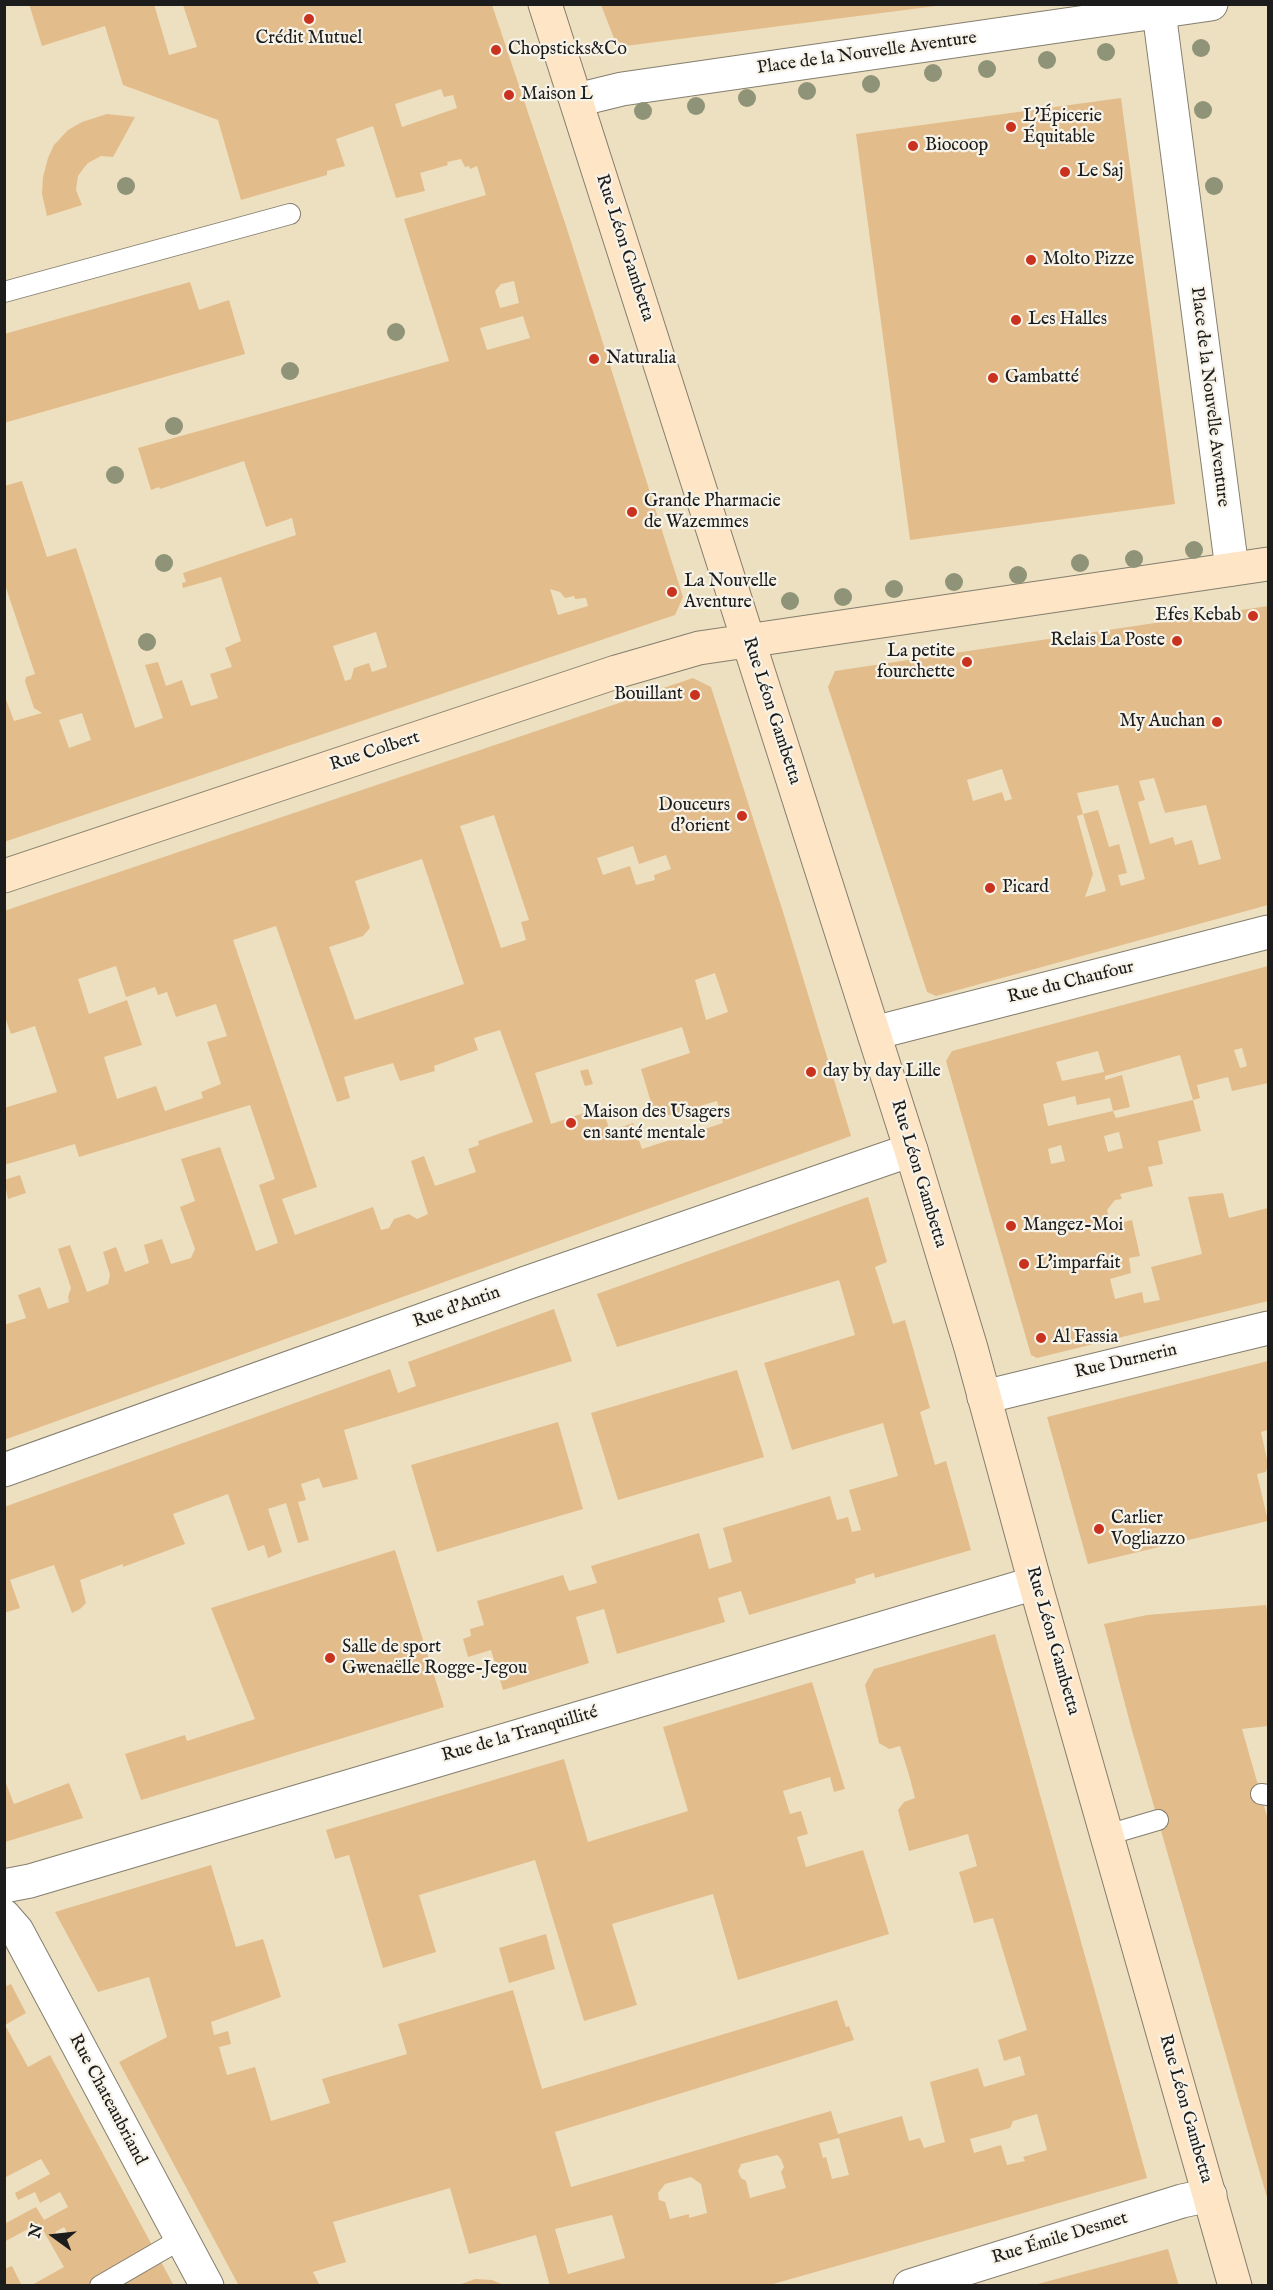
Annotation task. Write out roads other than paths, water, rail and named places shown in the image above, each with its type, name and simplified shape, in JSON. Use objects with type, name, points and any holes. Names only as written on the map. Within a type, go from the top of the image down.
[{"type":"street","name":"Rue Léon Gambetta","points":[[545,4],[911,1150],[984,1397],[1235,2286]]},
{"type":"street","name":"Place de la Nouvelle Aventure","points":[[577,100],[622,89],[1211,4]]},
{"type":"street","name":"Place de la Nouvelle Aventure","points":[[1159,12],[1232,569]]},
{"type":"street","points":[[748,639],[1269,564]]},
{"type":"street","name":"Rue Colbert","points":[[4,876],[616,672],[699,648],[748,639]]},
{"type":"street","name":"Rue du Chaufour","points":[[874,1033],[1269,932]]},
{"type":"street","name":"Rue d'Antin","points":[[4,1470],[526,1283],[911,1150]]},
{"type":"street","name":"Rue Durnerin","points":[[984,1397],[1269,1328]]},
{"type":"street","name":"Rue de la Tranquillité","points":[[4,1886],[30,1881],[1035,1583]]},
{"type":"street","name":"Rue Chateaubriand","points":[[4,1916],[17,1931],[207,2286]]},
{"type":"street","name":"Rue Émile Desmet","points":[[910,2286],[1182,2201],[1210,2195]]},
{"type":"lane","points":[[4,292],[290,214]]},
{"type":"lane","points":[[1107,1835],[1158,1820]]},
{"type":"lane","points":[[100,2286],[181,2239]]},
{"type":"place","name":"Crédit Mutuel","points":[[309,19]]},
{"type":"place","name":"Chopsticks&Co","points":[[496,50]]},
{"type":"place","name":"Maison L","points":[[509,95]]},
{"type":"place","name":"L'Épicerie Équitable","points":[[1011,127]]},
{"type":"place","name":"Biocoop","points":[[913,146]]},
{"type":"place","name":"Le Saj","points":[[1065,172]]},
{"type":"place","name":"Molto Pizze","points":[[1031,260]]},
{"type":"place","name":"Les Halles","points":[[1016,320]]},
{"type":"place","name":"Naturalia","points":[[594,359]]},
{"type":"place","name":"Gambatté","points":[[993,378]]},
{"type":"place","name":"Grande Pharmacie de Wazemmes","points":[[632,512]]},
{"type":"place","name":"La Nouvelle Aventure","points":[[672,592]]},
{"type":"place","name":"Efes Kebab","points":[[1253,616]]},
{"type":"place","name":"Relais La Poste","points":[[1177,641]]},
{"type":"place","name":"La petite fourchette","points":[[967,662]]},
{"type":"place","name":"Bouillant","points":[[695,695]]},
{"type":"place","name":"My Auchan","points":[[1217,722]]},
{"type":"place","name":"Douceurs d'orient","points":[[742,816]]},
{"type":"place","name":"Picard","points":[[990,888]]},
{"type":"place","name":"day by day Lille","points":[[811,1072]]},
{"type":"place","name":"Maison des Usagers en santé mentale","points":[[571,1123]]},
{"type":"place","name":"Mangez-Moi","points":[[1011,1226]]},
{"type":"place","name":"L'imparfait","points":[[1024,1264]]},
{"type":"place","name":"Al Fassia","points":[[1041,1338]]},
{"type":"place","name":"Carlier Vogliazzo","points":[[1099,1529]]},
{"type":"place","name":"Salle de sport Gwenaëlle Rogge-Jegou","points":[[330,1658]]}]
